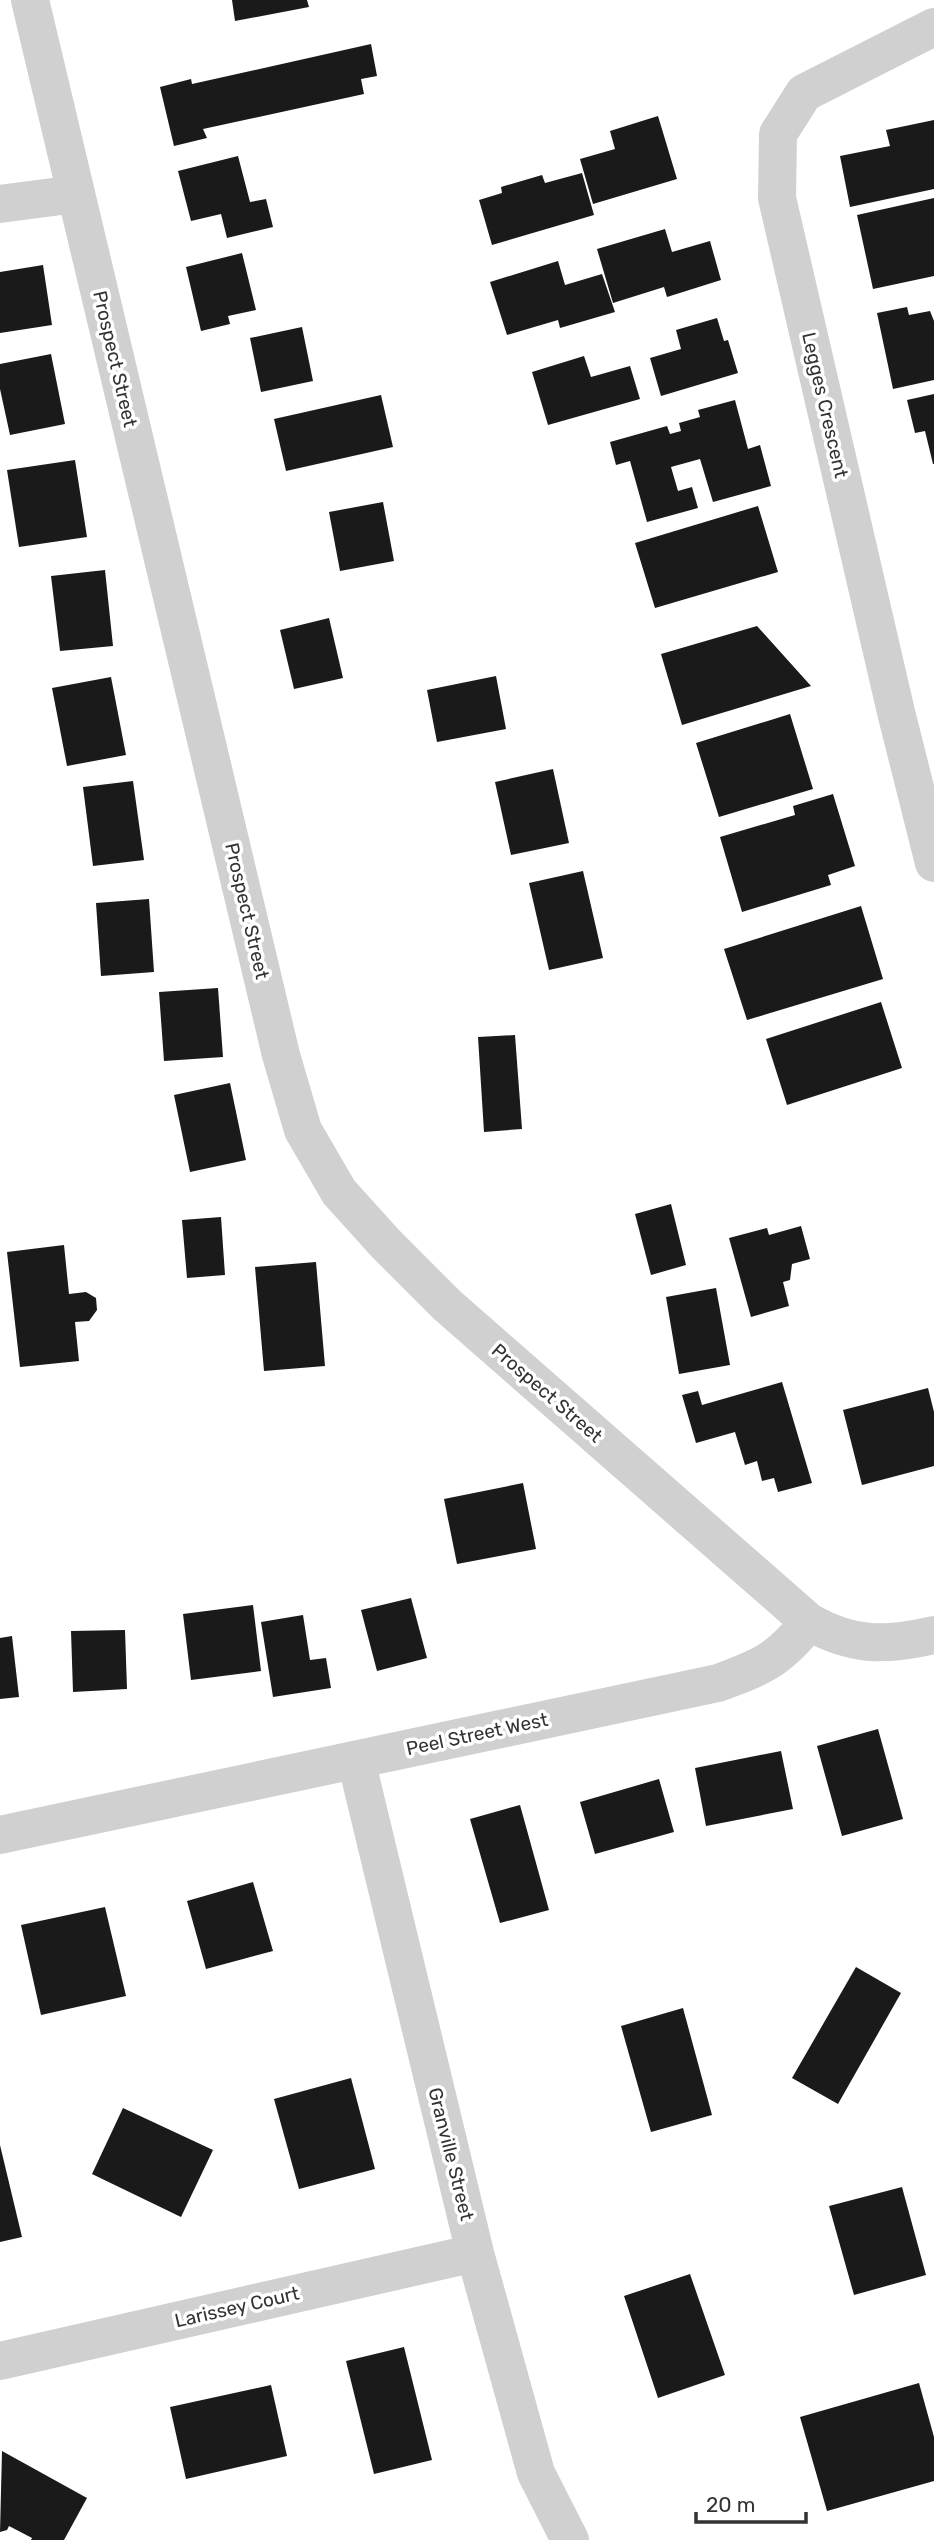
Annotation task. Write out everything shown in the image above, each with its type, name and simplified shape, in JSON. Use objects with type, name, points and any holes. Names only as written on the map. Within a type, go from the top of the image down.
[{"type":"street","name":"Prospect Street","points":[[30,0],[281,1055],[303,1130],[339,1192],[447,1305],[809,1622]]},
{"type":"street","name":"Legges Crescent","points":[[934,27],[804,93],[778,134],[777,198],[896,712],[934,863]]},
{"type":"street","points":[[0,204],[76,194]]},
{"type":"street","points":[[809,1622],[832,1635],[873,1644],[934,1635]]},
{"type":"street","name":"Peel Street West","points":[[0,1835],[718,1683],[757,1669],[774,1659],[787,1649],[809,1622]]},
{"type":"street","name":"Granville Street","points":[[356,1760],[475,2253],[536,2473],[570,2540]]},
{"type":"street","name":"Larissey Court","points":[[0,2361],[475,2253]]},
{"type":"building","points":[[232,0],[307,0],[309,7],[235,21]]},
{"type":"building","points":[[371,44],[377,76],[361,79],[364,94],[203,129],[207,138],[174,146],[160,87],[191,79],[192,84]]},
{"type":"building","points":[[658,116],[677,179],[593,204],[580,159],[615,149],[610,131]]},
{"type":"building","points":[[934,120],[934,189],[850,207],[840,156],[890,146],[886,130]]},
{"type":"building","points":[[238,156],[250,202],[266,199],[273,227],[227,238],[221,214],[191,221],[178,171]]},
{"type":"building","points":[[582,173],[594,215],[492,245],[479,200],[502,193],[501,187],[542,175],[545,183]]},
{"type":"building","points":[[934,198],[934,276],[873,289],[857,215]]},
{"type":"building","points":[[665,229],[672,252],[710,241],[721,280],[667,297],[664,287],[613,303],[597,249]]},
{"type":"building","points":[[242,253],[256,310],[228,316],[230,324],[201,331],[186,267]]},
{"type":"building","points":[[558,261],[565,285],[602,274],[615,312],[560,328],[558,320],[507,335],[490,282]]},
{"type":"building","points":[[43,265],[52,325],[0,333],[0,272]]},
{"type":"building","points":[[907,307],[909,315],[930,311],[934,321],[934,380],[893,389],[877,313]]},
{"type":"building","points":[[717,318],[724,341],[728,340],[738,373],[661,396],[650,358],[681,349],[676,330]]},
{"type":"building","points":[[302,327],[313,381],[261,392],[250,338]]},
{"type":"building","points":[[51,354],[65,424],[10,435],[0,389],[0,364]]},
{"type":"building","points":[[584,356],[591,377],[630,366],[640,399],[548,425],[532,372]]},
{"type":"building","points":[[934,394],[933,464],[925,431],[915,433],[907,400]]},
{"type":"building","points":[[381,395],[393,447],[286,471],[274,419]]},
{"type":"building","points":[[735,400],[748,449],[760,445],[771,486],[713,502],[700,459],[671,467],[678,491],[692,487],[698,508],[647,522],[630,461],[616,465],[610,442],[667,426],[670,434],[681,431],[679,423],[700,417],[698,410]]},
{"type":"building","points":[[75,460],[87,537],[19,547],[7,470]]},
{"type":"building","points":[[383,502],[394,561],[340,571],[329,512]]},
{"type":"building","points":[[758,506],[778,572],[655,608],[635,543]]},
{"type":"building","points":[[105,570],[113,646],[60,651],[51,576]]},
{"type":"building","points":[[329,618],[343,678],[294,689],[280,630]]},
{"type":"building","points":[[757,626],[811,686],[682,725],[661,654]]},
{"type":"building","points":[[496,676],[506,729],[437,742],[427,690]]},
{"type":"building","points":[[111,677],[126,755],[67,766],[52,688]]},
{"type":"building","points":[[790,714],[813,789],[719,817],[696,743]]},
{"type":"building","points":[[553,769],[569,843],[511,855],[495,782]]},
{"type":"building","points":[[133,781],[144,860],[93,866],[83,787]]},
{"type":"building","points":[[833,794],[855,866],[828,875],[831,885],[742,912],[720,837],[795,815],[793,806]]},
{"type":"building","points":[[583,871],[603,958],[549,970],[529,883]]},
{"type":"building","points":[[149,899],[154,972],[101,976],[96,903]]},
{"type":"building","points":[[861,906],[883,979],[747,1020],[724,949]]},
{"type":"building","points":[[218,988],[223,1057],[164,1061],[159,992]]},
{"type":"building","points":[[881,1002],[902,1068],[787,1105],[766,1039]]},
{"type":"building","points":[[515,1035],[522,1129],[484,1132],[478,1037]]},
{"type":"building","points":[[230,1083],[246,1160],[190,1172],[174,1095]]},
{"type":"building","points":[[671,1204],[686,1265],[651,1275],[635,1214]]},
{"type":"building","points":[[221,1217],[225,1275],[187,1278],[182,1220]]},
{"type":"building","points":[[801,1226],[810,1259],[792,1264],[790,1280],[783,1282],[789,1306],[751,1317],[729,1238],[767,1228],[769,1235]]},
{"type":"building","points":[[64,1245],[69,1294],[86,1292],[96,1298],[97,1310],[89,1321],[75,1322],[79,1361],[20,1367],[7,1252]]},
{"type":"building","points":[[316,1262],[325,1366],[264,1371],[255,1267]]},
{"type":"building","points":[[716,1288],[730,1365],[679,1374],[666,1297]]},
{"type":"building","points":[[782,1382],[812,1483],[778,1492],[774,1478],[762,1481],[757,1461],[745,1465],[735,1432],[696,1443],[682,1395],[698,1391],[702,1405]]},
{"type":"building","points":[[928,1388],[934,1412],[934,1466],[862,1485],[843,1410]]},
{"type":"building","points":[[523,1483],[536,1549],[457,1564],[444,1499]]},
{"type":"building","points":[[411,1598],[427,1658],[377,1671],[361,1610]]},
{"type":"building","points":[[253,1605],[261,1671],[191,1680],[183,1614]]},
{"type":"building","points":[[303,1615],[310,1660],[326,1658],[331,1688],[273,1697],[261,1622]]},
{"type":"building","points":[[125,1630],[127,1689],[73,1692],[71,1631]]},
{"type":"building","points":[[12,1636],[19,1697],[0,1699],[0,1638]]},
{"type":"building","points":[[878,1729],[903,1819],[842,1836],[817,1746]]},
{"type":"building","points":[[781,1751],[793,1809],[706,1826],[695,1768]]},
{"type":"building","points":[[659,1779],[674,1832],[595,1854],[580,1802]]},
{"type":"building","points":[[520,1805],[549,1910],[500,1923],[470,1819]]},
{"type":"building","points":[[253,1882],[273,1951],[206,1969],[187,1901]]},
{"type":"building","points":[[105,1907],[126,1996],[41,2015],[21,1925]]},
{"type":"building","points":[[856,1967],[901,1993],[838,2104],[792,2078]]},
{"type":"building","points":[[683,2008],[712,2115],[651,2132],[621,2026]]},
{"type":"building","points":[[351,2078],[375,2169],[299,2189],[274,2099]]},
{"type":"building","points":[[123,2108],[213,2150],[181,2217],[92,2174]]},
{"type":"building","points":[[0,2145],[22,2237],[0,2242]]},
{"type":"building","points":[[902,2187],[926,2275],[854,2295],[829,2206]]},
{"type":"building","points":[[690,2274],[725,2375],[658,2398],[624,2296]]},
{"type":"building","points":[[404,2347],[432,2460],[374,2474],[346,2361]]},
{"type":"building","points":[[919,2383],[934,2437],[934,2481],[827,2511],[800,2417]]},
{"type":"building","points":[[271,2385],[287,2456],[186,2479],[170,2407]]},
{"type":"building","points":[[2,2451],[87,2498],[64,2540],[31,2540],[32,2538],[9,2526],[7,2530],[0,2532]]}]
